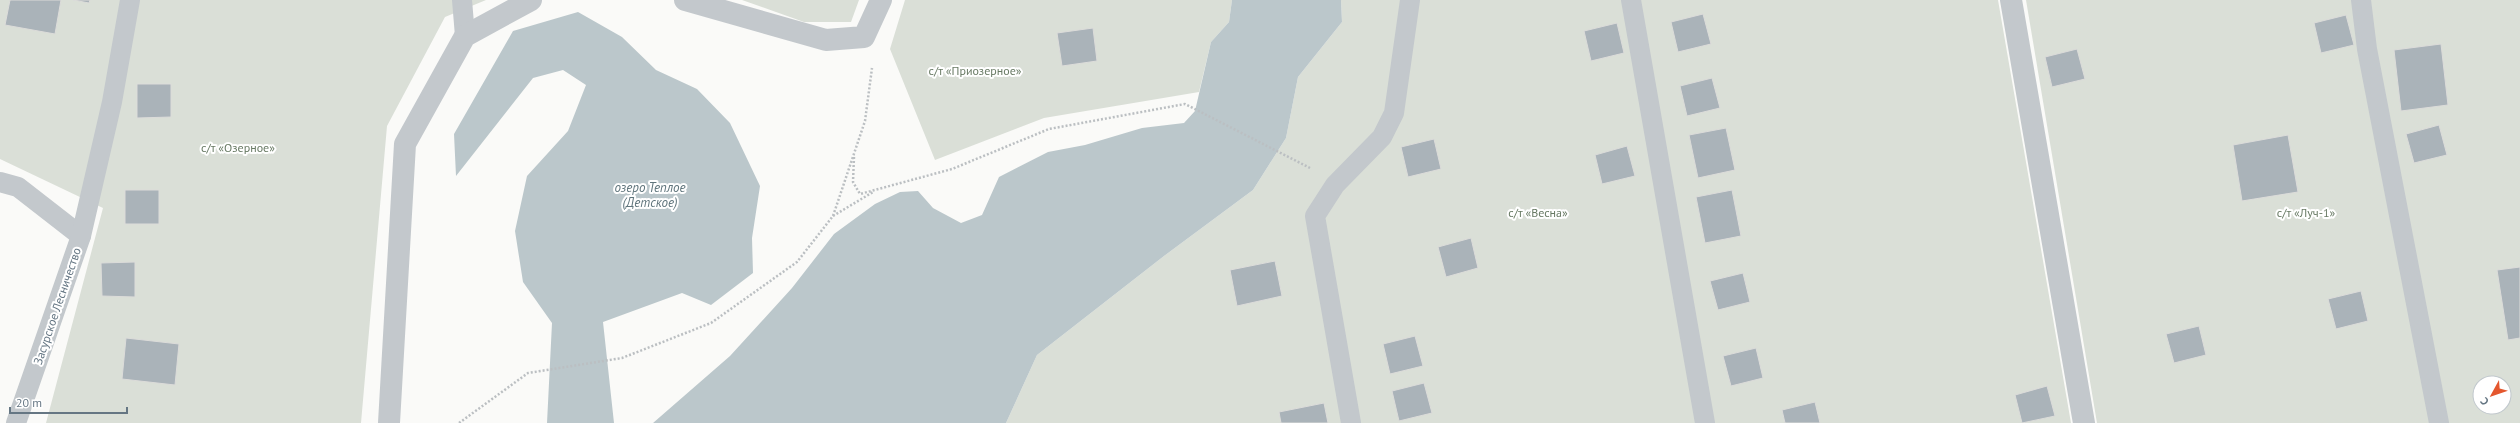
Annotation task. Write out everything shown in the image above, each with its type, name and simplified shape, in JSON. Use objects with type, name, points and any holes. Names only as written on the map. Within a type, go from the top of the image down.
[{"type":"street","points":[[389,423],[405,144],[465,36],[531,0]]},
{"type":"street","points":[[685,0],[826,40],[864,37],[881,0]]},
{"type":"street","points":[[2011,0],[2084,423]]},
{"type":"lane","points":[[81,236],[112,102],[130,0]]},
{"type":"lane","points":[[462,0],[465,36]]},
{"type":"lane","points":[[1351,423],[1315,216],[1335,185],[1382,137],[1394,113],[1410,0]]},
{"type":"lane","points":[[1631,0],[1705,423]]},
{"type":"lane","points":[[2361,0],[2367,49],[2439,423]]},
{"type":"lane","name":"Засурское Лесничество","points":[[0,182],[18,187],[81,236],[16,423]]},
{"type":"path","points":[[459,423],[528,373],[622,358],[711,322],[797,262],[833,216],[865,121],[872,66]]},
{"type":"path","points":[[854,154],[853,182],[860,194],[952,169],[1049,128],[1185,104],[1303,163]]},
{"type":"path","points":[[833,216],[875,190]]},
{"type":"green space","name":"с/т «Озерное»","points":[[0,0],[486,0],[445,17],[387,126],[361,423],[46,423],[103,208],[0,159]]},
{"type":"green space","points":[[742,0],[859,0],[851,22],[804,22]]},
{"type":"green space","name":"с/т «Приозерное»","points":[[905,0],[1232,0],[1229,22],[1211,42],[1199,92],[1044,118],[935,160],[890,49]]},
{"type":"green space","name":"с/т «Весна»","points":[[1341,0],[1998,0],[2071,423],[1006,423],[1037,355],[1164,256],[1253,190],[1286,138],[1298,77],[1342,22]]},
{"type":"green space","name":"с/т «Луч-1»","points":[[2026,0],[2520,0],[2520,423],[2097,423]]},
{"type":"water","points":[[1232,0],[1341,0],[1342,22],[1298,77],[1286,138],[1253,190],[1164,256],[1037,355],[1006,423],[653,423],[730,356],[792,288],[834,234],[875,204],[900,192],[918,191],[933,208],[961,223],[982,215],[999,177],[1048,152],[1085,145],[1142,128],[1184,123],[1195,111],[1211,42],[1229,22]]},
{"type":"water","name":"озеро Теплое (Детское)","points":[[578,12],[622,37],[656,70],[697,89],[730,123],[760,186],[752,238],[753,273],[711,305],[682,293],[603,322],[614,423],[547,423],[552,323],[523,282],[515,231],[527,176],[568,131],[586,85],[563,70],[533,78],[456,176],[454,134],[513,31]]},
{"type":"building","points":[[10,0],[61,0],[55,34],[5,25]]},
{"type":"building","points":[[73,0],[90,0],[89,3]]},
{"type":"building","points":[[1703,14],[1711,44],[1678,52],[1671,22]]},
{"type":"building","points":[[2346,15],[2354,45],[2321,53],[2314,23]]},
{"type":"building","points":[[1617,23],[1624,53],[1591,61],[1584,31]]},
{"type":"building","points":[[1093,28],[1097,61],[1062,66],[1057,33]]},
{"type":"building","points":[[2441,44],[2448,105],[2401,111],[2394,50]]},
{"type":"building","points":[[2077,49],[2085,79],[2052,87],[2045,57]]},
{"type":"building","points":[[1712,78],[1720,108],[1687,116],[1680,86]]},
{"type":"building","points":[[137,84],[171,84],[171,117],[137,118]]},
{"type":"building","points":[[2439,125],[2447,155],[2414,163],[2406,134]]},
{"type":"building","points":[[1726,128],[1735,170],[1698,178],[1689,135]]},
{"type":"building","points":[[2288,135],[2298,192],[2242,201],[2233,145]]},
{"type":"building","points":[[1434,139],[1441,169],[1408,177],[1401,147]]},
{"type":"building","points":[[1627,146],[1635,176],[1602,184],[1595,155]]},
{"type":"building","points":[[125,190],[159,190],[159,224],[125,224]]},
{"type":"building","points":[[1732,190],[1741,236],[1705,243],[1696,197]]},
{"type":"building","points":[[1471,238],[1478,268],[1446,277],[1438,247]]},
{"type":"building","points":[[1275,261],[1282,296],[1237,306],[1230,270]]},
{"type":"building","points":[[135,262],[135,297],[102,296],[101,263]]},
{"type":"building","points":[[2520,267],[2520,338],[2508,340],[2497,270]]},
{"type":"building","points":[[1743,273],[1750,302],[1718,310],[1710,281]]},
{"type":"building","points":[[2361,291],[2368,321],[2336,329],[2328,299]]},
{"type":"building","points":[[2199,326],[2206,355],[2174,363],[2166,334]]},
{"type":"building","points":[[1415,336],[1423,366],[1390,374],[1383,344]]},
{"type":"building","points":[[126,338],[179,344],[175,385],[122,379]]},
{"type":"building","points":[[1756,348],[1763,378],[1731,386],[1723,356]]},
{"type":"building","points":[[1424,383],[1432,413],[1399,421],[1392,391]]},
{"type":"building","points":[[2047,386],[2055,416],[2022,423],[2015,395]]},
{"type":"building","points":[[1815,402],[1820,423],[1785,423],[1782,410]]},
{"type":"building","points":[[1324,403],[1328,423],[1281,423],[1279,412]]}]
